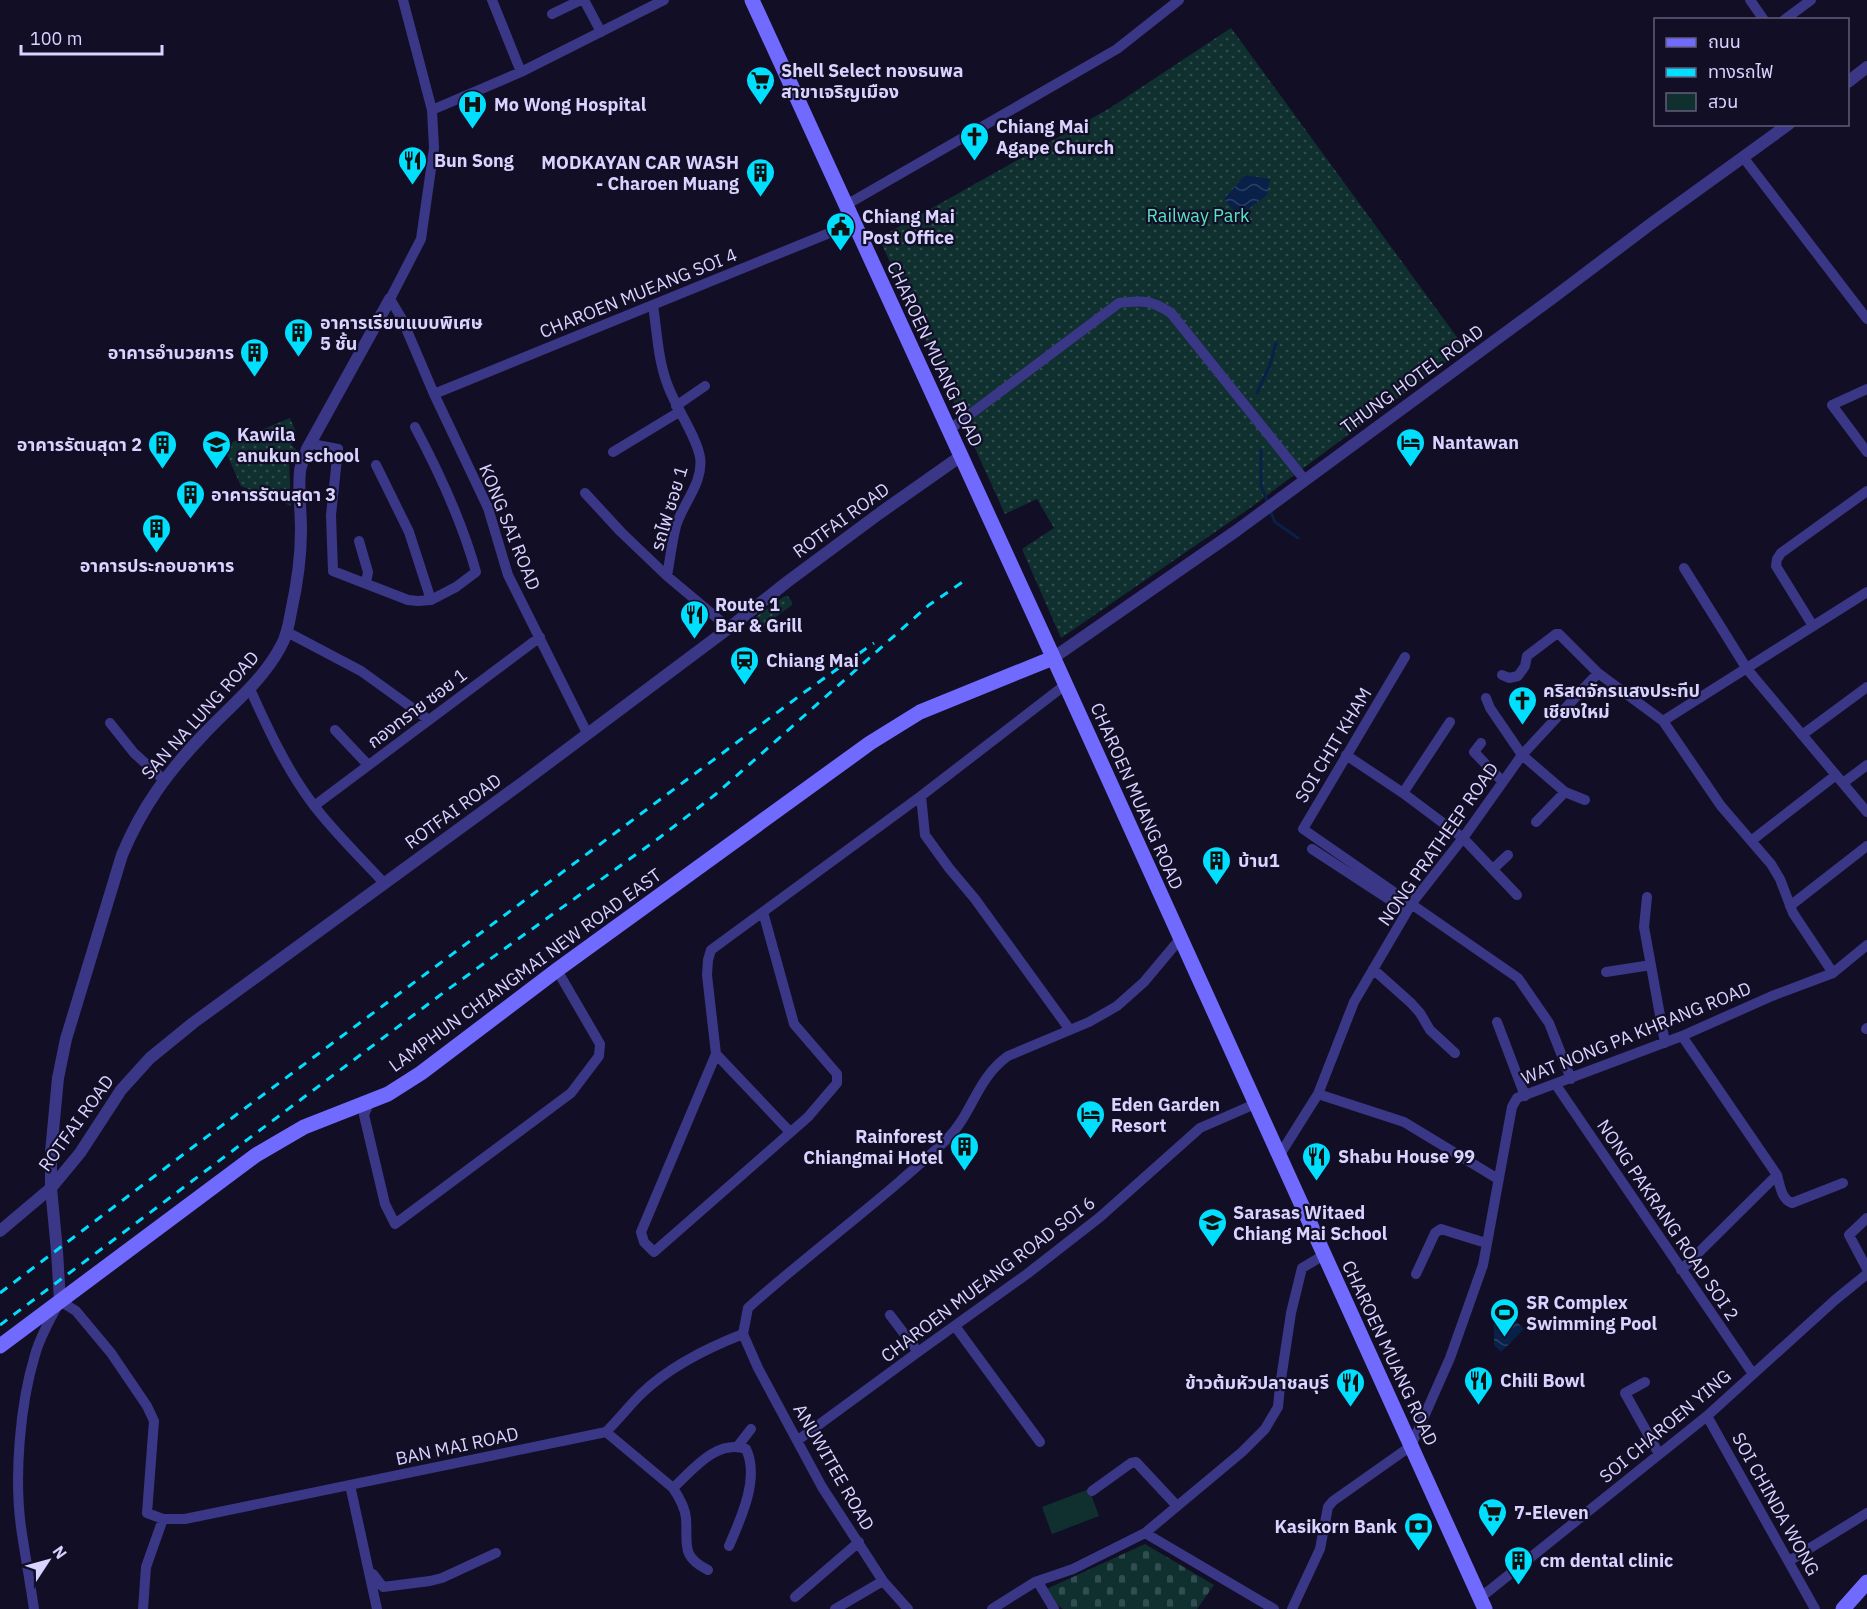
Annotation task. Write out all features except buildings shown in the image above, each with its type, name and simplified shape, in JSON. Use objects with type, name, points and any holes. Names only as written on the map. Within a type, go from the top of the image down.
[{"type":"main road","name":"CHAROEN MUANG ROAD","points":[[752,0],[1044,637],[1482,1604]]},
{"type":"main road","points":[[1044,637],[1033,665],[1054,674],[1064,683]]},
{"type":"main road","name":"LAMPHUN CHIANGMAI NEW ROAD EAST","points":[[0,1346],[256,1155],[304,1127],[388,1094],[421,1073],[557,970],[870,743],[920,712],[1053,658]]},
{"type":"main road","points":[[1844,1609],[1867,1582]]},
{"type":"street","name":"SAN NA LUNG ROAD","points":[[60,1301],[51,1188],[51,1152],[58,1078],[66,1039],[122,855],[133,828],[148,801],[164,780],[204,734],[250,689],[282,645],[296,590],[300,554],[300,471],[311,441],[421,239],[434,148],[432,110],[403,0]]},
{"type":"street","points":[[492,0],[521,72]]},
{"type":"street","points":[[552,14],[582,0],[601,32]]},
{"type":"street","points":[[432,110],[521,72],[664,0]]},
{"type":"street","points":[[846,205],[1117,49],[1179,0]]},
{"type":"street","points":[[1750,0],[1763,18]]},
{"type":"street","points":[[1787,18],[1811,0]]},
{"type":"street","points":[[1849,81],[1867,67]]},
{"type":"street","name":"THUNG HOTEL ROAD","points":[[1053,658],[1260,512],[1786,126]]},
{"type":"street","points":[[1743,157],[1867,319]]},
{"type":"street","name":"CHAROEN MUEANG SOI 4","points":[[434,394],[854,223]]},
{"type":"street","name":"KONG SAI ROAD","points":[[390,299],[402,320],[488,508],[508,575],[587,733]]},
{"type":"street","points":[[949,430],[1119,303],[1140,300],[1158,304],[1171,313],[1304,479]]},
{"type":"street","name":"รถไฟ ซอย 1","points":[[653,305],[661,361],[667,384],[677,409],[695,442],[700,458],[700,471],[695,486],[676,526],[667,576],[729,628]]},
{"type":"street","points":[[613,452],[677,409],[705,386]]},
{"type":"street","points":[[1867,389],[1832,405],[1867,452]]},
{"type":"street","points":[[311,441],[317,445],[338,449],[331,515],[333,571],[408,600],[431,600],[456,587],[476,572],[469,545],[452,501],[415,427]]},
{"type":"street","name":"ROTFAI ROAD","points":[[0,1231],[51,1188],[80,1153],[121,1090],[150,1058],[193,1023],[522,783],[854,532],[961,456]]},
{"type":"street","points":[[376,465],[409,532],[431,600]]},
{"type":"street","points":[[1814,626],[1776,566],[1777,559],[1781,553],[1867,491]]},
{"type":"street","points":[[585,494],[667,576]]},
{"type":"street","points":[[358,542],[368,572],[366,583]]},
{"type":"street","points":[[1684,568],[1746,669],[1867,812]]},
{"type":"street","points":[[1663,721],[1867,592]]},
{"type":"street","points":[[286,632],[361,671],[429,720]]},
{"type":"street","points":[[1502,675],[1509,678],[1518,676],[1525,666],[1527,656],[1557,634],[1598,673],[1663,721],[1721,806],[1771,864],[1780,879],[1793,913],[1828,974]]},
{"type":"street","name":"กองทราย ซอย 1","points":[[314,806],[540,637]]},
{"type":"street","name":"SOI CHIT KHAM","points":[[1405,657],[1303,829],[1410,907]]},
{"type":"street","name":"NONG PRATHEEP ROAD","points":[[1279,1156],[1318,1094],[1354,1002],[1410,907],[1522,755],[1598,673]]},
{"type":"street","points":[[763,912],[794,1024],[837,1074],[837,1083],[807,1117],[654,1252],[644,1242],[641,1232],[716,1054],[707,975],[711,950],[921,796],[1064,683]]},
{"type":"street","points":[[1803,735],[1867,687]]},
{"type":"street","points":[[250,689],[272,739],[314,806],[384,883]]},
{"type":"street","points":[[1486,698],[1490,708],[1522,755],[1565,792],[1585,800]]},
{"type":"street","points":[[1403,793],[1450,722]]},
{"type":"street","points":[[110,723],[134,753],[164,780]]},
{"type":"street","points":[[334,730],[368,765]]},
{"type":"street","points":[[1481,743],[1474,752],[1503,782]]},
{"type":"street","points":[[1346,755],[1403,793],[1463,838],[1517,895]]},
{"type":"street","points":[[1751,841],[1839,779],[1867,765]]},
{"type":"street","points":[[1536,822],[1565,792]]},
{"type":"street","points":[[921,796],[925,835],[975,898],[1071,1030]]},
{"type":"street","points":[[1790,906],[1867,846]]},
{"type":"street","points":[[1312,849],[1410,907],[1518,978],[1549,1023],[1571,1079]]},
{"type":"street","points":[[1493,869],[1508,855]]},
{"type":"street","points":[[1647,897],[1644,927],[1665,1043]]},
{"type":"street","points":[[708,1570],[696,1563],[687,1548],[686,1517],[674,1488],[606,1432],[642,1394],[666,1374],[704,1352],[743,1334],[748,1308],[948,1138],[962,1119],[982,1083],[997,1064],[1008,1056],[1104,1015],[1144,982],[1180,939]]},
{"type":"street","name":"WAT NONG PA KHRANG ROAD","points":[[1411,1446],[1450,1358],[1483,1266],[1512,1107],[1517,1098],[1665,1043],[1828,974],[1867,945]]},
{"type":"street","points":[[1606,972],[1651,965]]},
{"type":"street","points":[[1373,969],[1411,1003],[1430,1030],[1455,1053]]},
{"type":"street","points":[[369,1103],[364,1115],[385,1204],[395,1224],[571,1093],[600,1056],[600,1044],[557,970]]},
{"type":"street","points":[[1497,1022],[1525,1096]]},
{"type":"street","points":[[1682,1036],[1777,1175],[1782,1194],[1788,1202],[1792,1203],[1843,1183]]},
{"type":"street","points":[[716,1054],[790,1132]]},
{"type":"street","name":"NONG PAKRANG ROAD SOI 2","points":[[1556,1085],[1753,1374]]},
{"type":"street","points":[[1318,1094],[1404,1122],[1498,1179]]},
{"type":"street","name":"CHAROEN MUEANG ROAD SOI 6","points":[[798,1440],[1011,1287],[1092,1224],[1200,1128],[1255,1104]]},
{"type":"street","points":[[1681,1270],[1777,1175]]},
{"type":"street","points":[[1867,1218],[1849,1235],[1867,1269]]},
{"type":"street","points":[[1416,1274],[1438,1230],[1486,1243]]},
{"type":"street","points":[[992,1609],[1038,1582],[1073,1569],[1145,1533],[1242,1452],[1265,1429],[1278,1407],[1290,1320],[1302,1268],[1324,1255]]},
{"type":"street","name":"SOI CHAROEN YING","points":[[1482,1604],[1707,1416],[1867,1274]]},
{"type":"street","points":[[34,1609],[21,1526],[20,1437],[26,1389],[35,1353],[60,1301]]},
{"type":"street","name":"BAN MAI ROAD","points":[[60,1301],[76,1311],[111,1353],[147,1406],[154,1421],[147,1513],[163,1519],[185,1519],[606,1432]]},
{"type":"street","points":[[890,1315],[918,1352]]},
{"type":"street","points":[[955,1326],[1040,1442]]},
{"type":"street","name":"ANUWITEE ROAD","points":[[743,1334],[758,1368],[822,1487],[883,1581],[908,1609]]},
{"type":"street","points":[[1645,1382],[1625,1393],[1659,1454]]},
{"type":"street","name":"SOI CHINDA WONG","points":[[1707,1416],[1815,1609]]},
{"type":"street","points":[[737,1447],[752,1429]]},
{"type":"street","points":[[1292,1609],[1320,1549],[1329,1507],[1333,1501],[1411,1446]]},
{"type":"street","points":[[674,1488],[714,1452],[737,1447],[746,1449],[752,1461],[747,1505],[729,1546]]},
{"type":"street","points":[[1092,1491],[1131,1463],[1136,1462],[1177,1506]]},
{"type":"street","points":[[350,1485],[376,1609]]},
{"type":"street","points":[[1788,1561],[1867,1513]]},
{"type":"street","points":[[143,1609],[146,1567],[163,1519]]},
{"type":"street","points":[[1145,1533],[1274,1609]]},
{"type":"street","points":[[795,1597],[859,1542]]},
{"type":"street","points":[[369,1573],[373,1574],[383,1587],[430,1581],[447,1577],[496,1553]]},
{"type":"street","points":[[835,1609],[883,1581]]},
{"type":"street","points":[[1038,1582],[1054,1609]]},
{"type":"green space","name":"Railway Park","points":[[1231,28],[1465,348],[1250,508],[1061,638],[1022,549],[1054,528],[1037,499],[1005,514],[879,238],[1110,108]]},
{"type":"green space","points":[[290,418],[296,432],[291,445],[296,449],[289,461],[291,506],[241,486],[223,446]]},
{"type":"green space","points":[[788,596],[792,605],[757,631],[750,621]]},
{"type":"green space","points":[[1089,1489],[1099,1516],[1052,1534],[1042,1507]]},
{"type":"green space","points":[[1145,1544],[1214,1585],[1197,1609],[1063,1609],[1040,1592]]},
{"type":"water","points":[[1245,175],[1270,179],[1267,195],[1246,211],[1235,212],[1224,199]]},
{"type":"water","name":"SR Complex Swimming Pool","points":[[1504,1310],[1524,1329],[1501,1352],[1494,1345],[1494,1320]]},
{"type":"waterway","points":[[1257,393],[1270,365],[1276,343]]},
{"type":"waterway","points":[[1261,450],[1261,486],[1268,503]]},
{"type":"waterway","points":[[1270,510],[1275,522],[1298,538]]},
{"type":"railway","points":[[0,1325],[447,990],[659,838],[716,794],[929,605],[967,579]]},
{"type":"railway","points":[[0,1293],[802,694],[874,643]]},
{"type":"place","name":"Shell Select ทองธนพล สาขาเจริญเมือง","points":[[760,106]]},
{"type":"place","name":"Mo Wong Hospital","points":[[473,130]]},
{"type":"place","name":"Chiang Mai Agape Church","points":[[975,162]]},
{"type":"place","name":"Bun Song","points":[[413,186]]},
{"type":"place","name":"MODKAYAN CAR WASH - Charoen Muang","points":[[760,198]]},
{"type":"place","name":"Chiang Mai Post Office","points":[[841,252]]},
{"type":"place","name":"อาคารเรียนแบบพิเศษ 5 ชั้น","points":[[299,358]]},
{"type":"place","name":"อาคารอำนวยการ","points":[[255,378]]},
{"type":"place","name":"Nantawan","points":[[1411,468]]},
{"type":"place","name":"อาคารรัตนสุดา 2","points":[[163,470]]},
{"type":"place","name":"Kawila anukun school","points":[[216,470]]},
{"type":"place","name":"อาคารรัตนสุดา 3","points":[[190,520]]},
{"type":"place","name":"อาคารประกอบอาหาร","points":[[157,554]]},
{"type":"place","name":"Route 1 Bar & Grill","points":[[694,640]]},
{"type":"place","name":"Chiang Mai","points":[[745,686]]},
{"type":"place","name":"คริสตจักรแสงประทีป เชียงใหม่","points":[[1522,726]]},
{"type":"place","name":"บ้าน1","points":[[1217,886]]},
{"type":"place","name":"Eden Garden Resort","points":[[1090,1140]]},
{"type":"place","name":"Rainforest Chiangmai Hotel","points":[[964,1172]]},
{"type":"place","name":"Shabu House 99","points":[[1317,1182]]},
{"type":"place","name":"Sarasas Witaed Chiang Mai School","points":[[1212,1248]]},
{"type":"place","name":"SR Complex Swimming Pool","points":[[1505,1338]]},
{"type":"place","name":"Chili Bowl","points":[[1479,1406]]},
{"type":"place","name":"ข้าวต้มหัวปลาชลบุรี","points":[[1350,1408]]},
{"type":"place","name":"7-Eleven","points":[[1493,1538]]},
{"type":"place","name":"Kasikorn Bank","points":[[1418,1552]]},
{"type":"place","name":"cm dental clinic","points":[[1519,1586]]}]
